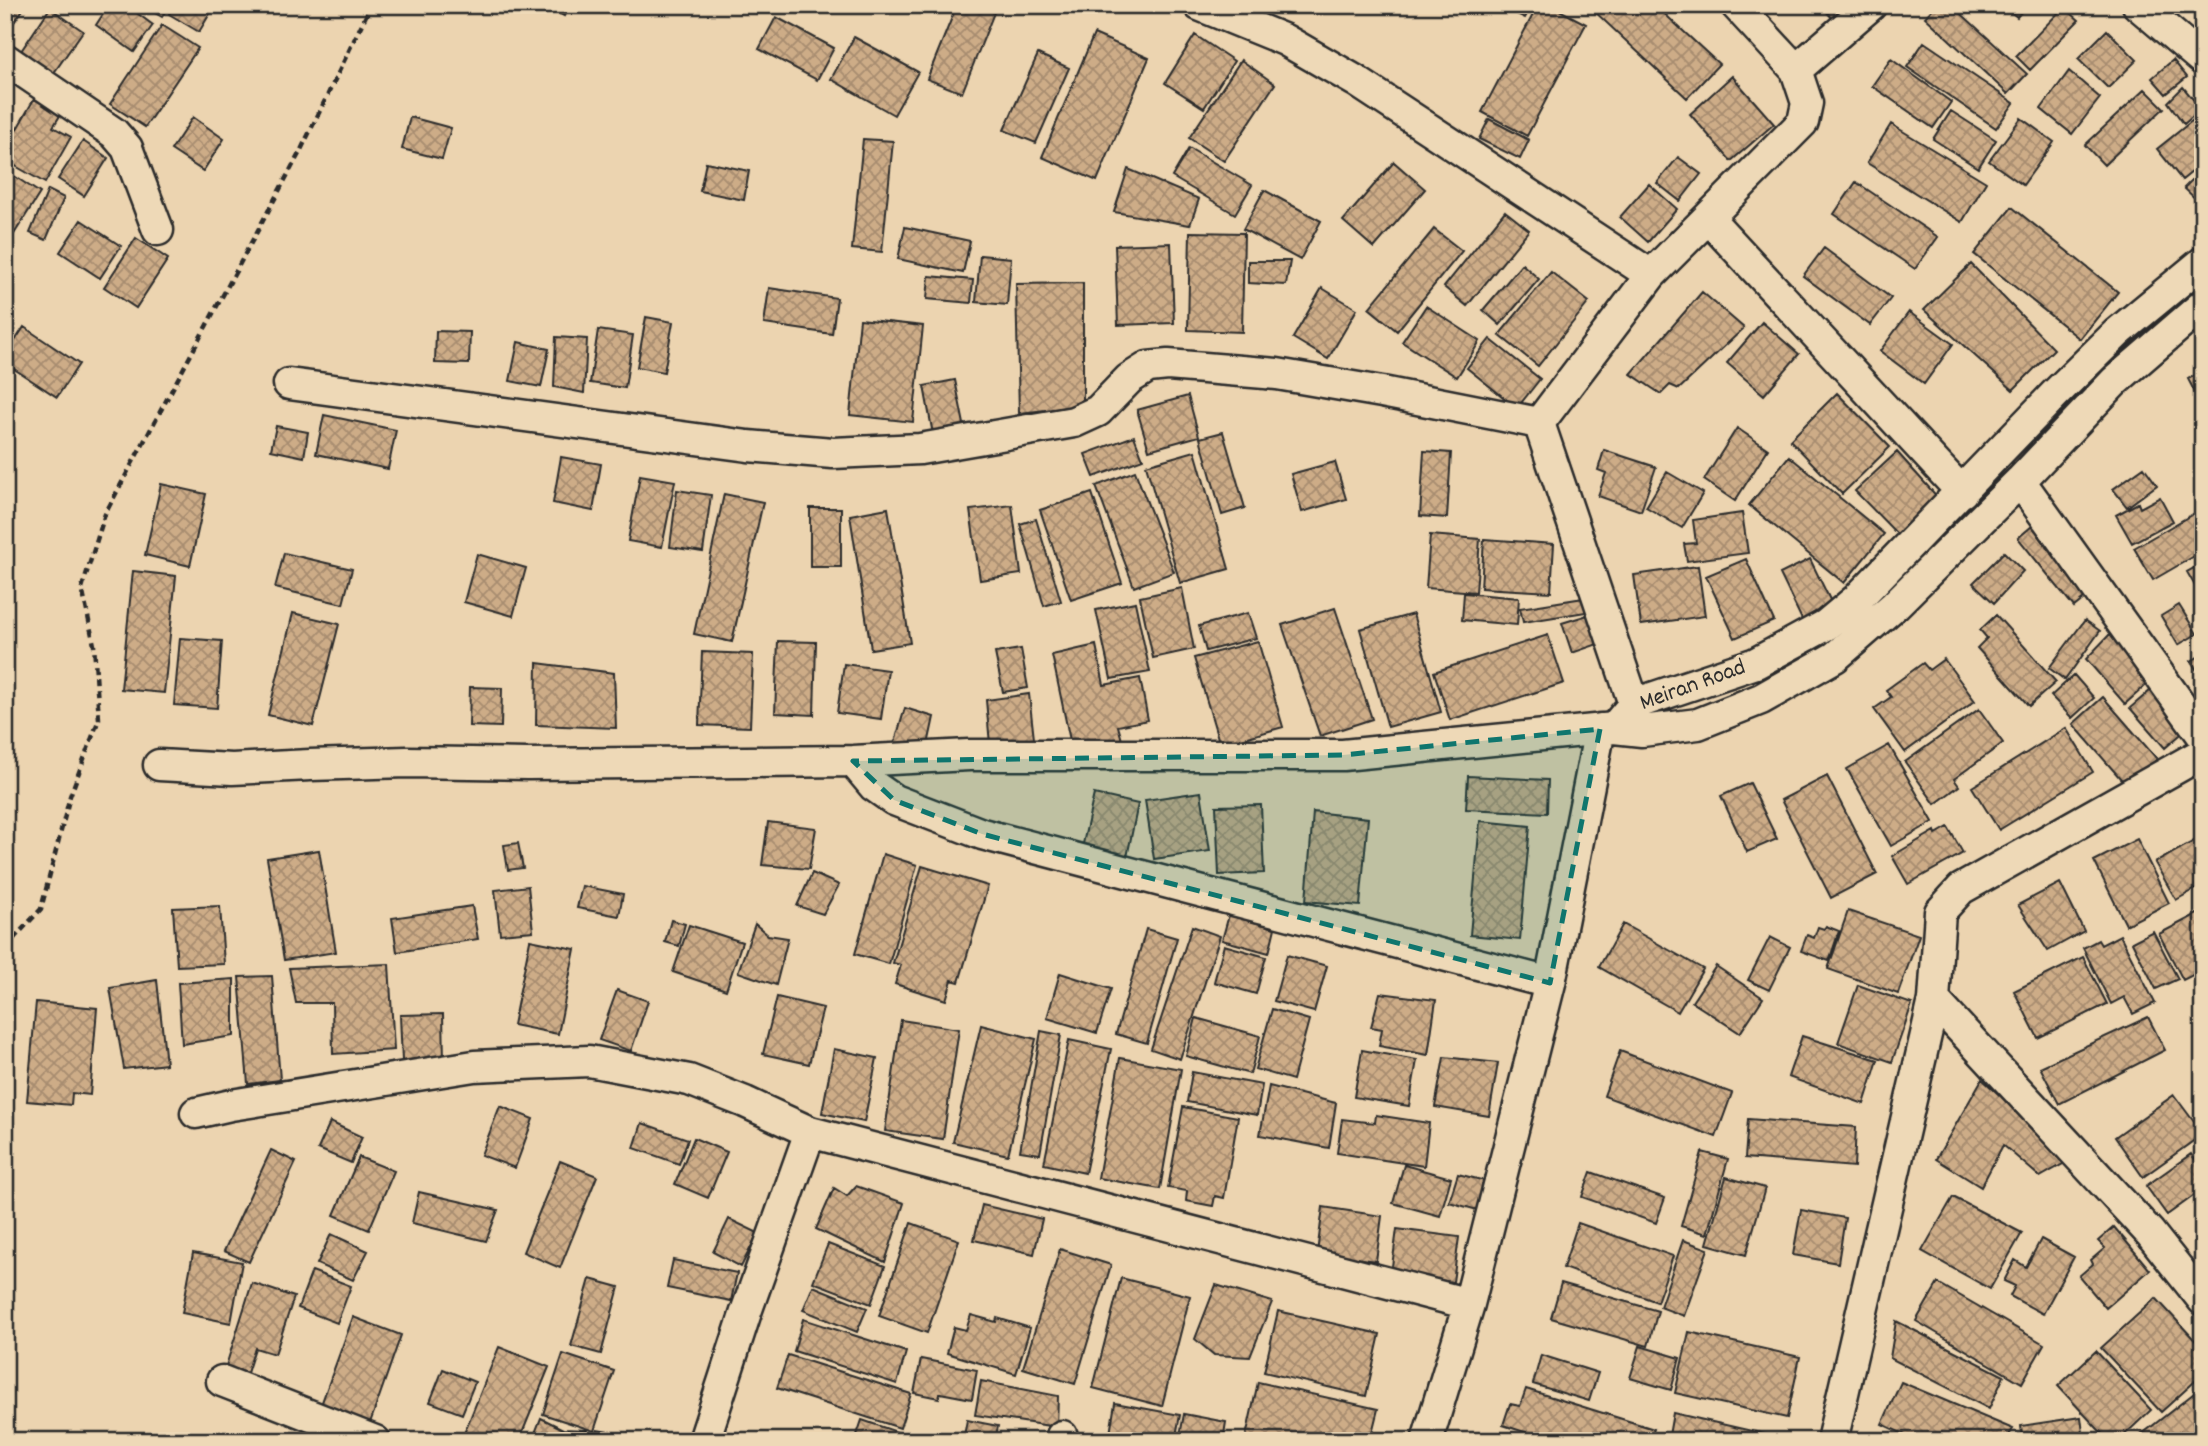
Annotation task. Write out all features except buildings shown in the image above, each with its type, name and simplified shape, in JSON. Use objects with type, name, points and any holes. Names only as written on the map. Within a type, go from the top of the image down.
[{"type":"street","points":[[1199,5],[1285,40],[1356,82],[1651,275]]},
{"type":"street","points":[[1539,423],[1651,275],[1803,122],[1807,103],[1796,69],[1736,5]]},
{"type":"street","points":[[1796,69],[1871,5]]},
{"type":"street","points":[[2138,5],[2203,60]]},
{"type":"street","points":[[5,59],[114,133],[127,148],[158,230]]},
{"type":"street","points":[[1708,218],[1962,492]]},
{"type":"street","name":"Meiran Road","points":[[1607,728],[1634,705],[1756,663],[1826,625],[1857,599],[2055,394],[2118,333],[2203,262]]},
{"type":"street","name":"Meiran Road","points":[[1607,728],[1642,731],[1698,724],[1761,699],[1835,657],[1895,605],[2020,481],[2115,381],[2203,305]]},
{"type":"street","points":[[289,384],[748,446],[832,453],[920,449],[1074,422],[1098,411],[1129,379],[1149,366],[1168,365],[1277,374],[1539,423]]},
{"type":"street","points":[[1539,423],[1634,705]]},
{"type":"street","points":[[2020,481],[2203,736]]},
{"type":"street","points":[[159,765],[232,769],[407,762],[527,764],[853,761],[969,755],[1343,755],[1607,728],[1550,983],[1469,1304],[1427,1441]]},
{"type":"street","points":[[1832,1441],[1934,1000],[1940,912],[1961,889],[2203,753]]},
{"type":"street","points":[[853,761],[874,786],[894,800],[982,834],[1550,983]]},
{"type":"street","points":[[1934,1000],[2150,1233],[2203,1300]]},
{"type":"street","points":[[196,1113],[474,1066],[589,1060],[689,1080],[810,1132],[1469,1304]]},
{"type":"street","points":[[704,1441],[746,1312],[810,1132]]},
{"type":"street","points":[[222,1381],[375,1441]]},
{"type":"path","points":[[5,948],[41,909],[70,796],[99,719],[94,645],[82,588],[105,514],[300,152],[371,5]]},
{"type":"highlighted area","points":[[1600,729],[1550,983],[982,834],[894,800],[853,761],[1343,755]]}]
